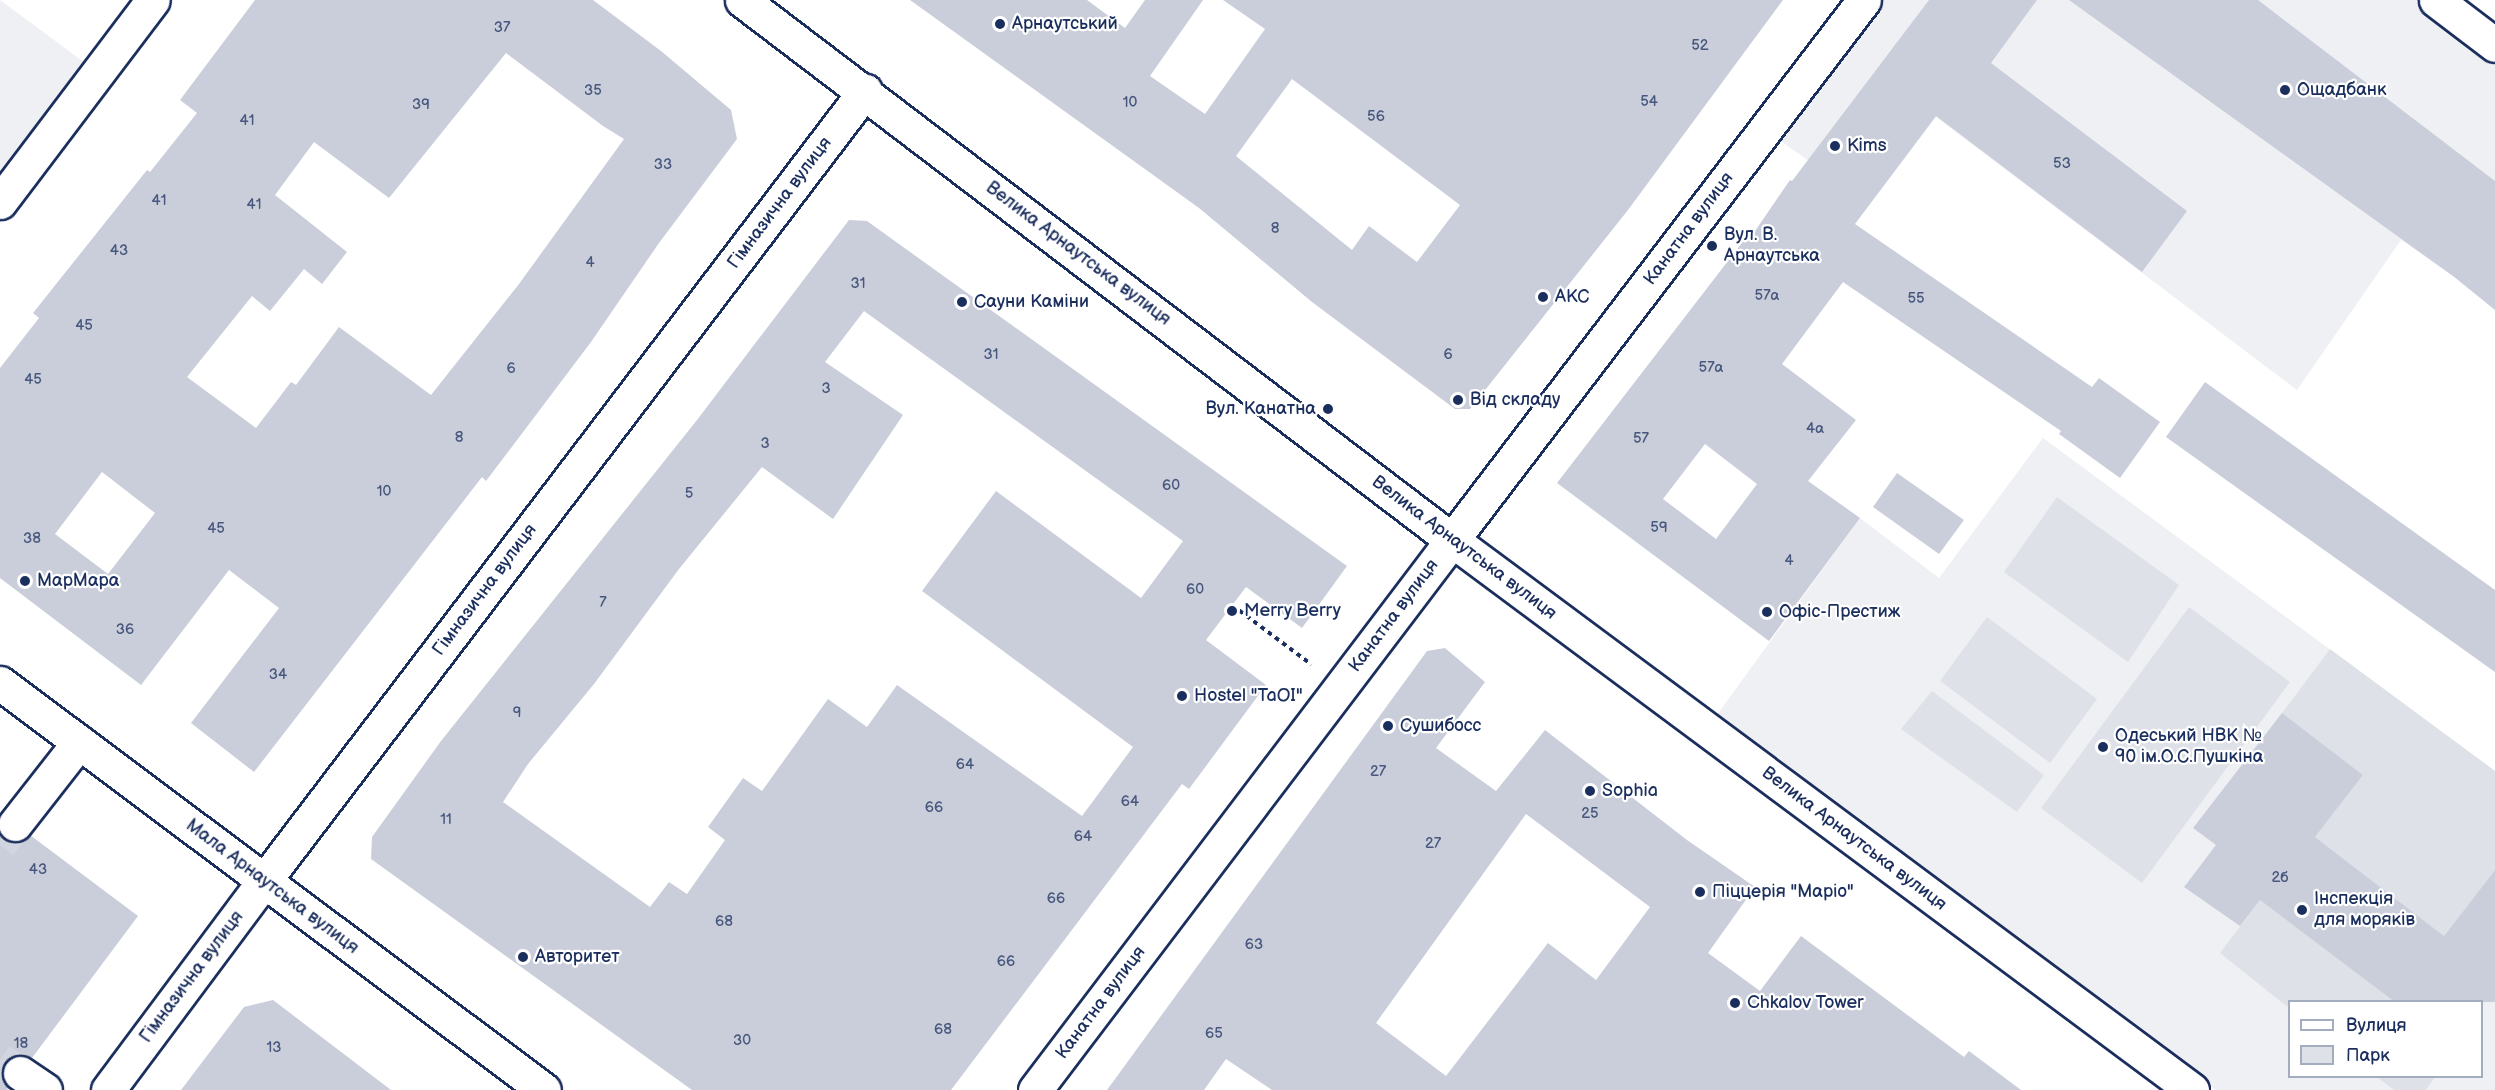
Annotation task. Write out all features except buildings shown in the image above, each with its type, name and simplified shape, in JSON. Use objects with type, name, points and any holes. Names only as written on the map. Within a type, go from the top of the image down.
[{"type":"main road","points":[[0,202],[153,0]]},
{"type":"main road","name":"Велика Арнаутська вулиця","points":[[742,0],[865,91],[1452,540],[2192,1090]]},
{"type":"main road","name":"Канатна вулиця","points":[[1035,1090],[1864,0]]},
{"type":"main road","points":[[2436,0],[2495,45]]},
{"type":"main road","name":"Гімназична вулиця","points":[[108,1090],[264,881],[865,91]]},
{"type":"main road","name":"Мала Арнаутська вулиця","points":[[0,683],[544,1090]]},
{"type":"main road","points":[[15,824],[79,742]]},
{"type":"path","points":[[1232,605],[1341,687]]},
{"type":"shaded area","points":[[0,0],[96,71],[0,198]]},
{"type":"shaded area","points":[[1869,0],[2426,0],[2495,52],[2495,221],[2453,276],[2401,240],[2297,390],[1936,117],[1870,204],[1769,133]]},
{"type":"shaded area","name":"Одеський НВК № 90 ім.О.С.Пушкіна","points":[[2043,438],[2495,771],[2495,1090],[2216,1090],[1711,723],[1860,518],[1939,578]]},
{"type":"green space","points":[[2057,497],[2179,585],[2128,662],[2004,572]]},
{"type":"green space","points":[[2189,607],[2290,682],[2142,883],[2041,808]]},
{"type":"green space","points":[[1987,617],[2097,699],[2050,763],[1940,681]]},
{"type":"green space","points":[[2330,649],[2495,771],[2495,870],[2444,936],[2315,837],[2363,775],[2282,713]]},
{"type":"green space","points":[[1932,691],[2044,775],[2017,812],[1901,729]]},
{"type":"green space","points":[[2260,900],[2394,1000],[2288,1000],[2288,1007],[2220,953]]},
{"type":"green space","points":[[2378,1078],[2434,1078],[2426,1090],[2394,1090]]},
{"type":"tunnel","points":[[0,845],[15,824]]},
{"type":"tunnel","points":[[0,1059],[20,1073]]},
{"type":"place","name":"Арнаутський","points":[[1000,24]]},
{"type":"place","name":"Ощадбанк","points":[[2285,90]]},
{"type":"place","name":"Kims","points":[[1835,146]]},
{"type":"place","name":"Вул. В. Арнаутська","points":[[1712,246]]},
{"type":"place","name":"АКС","points":[[1543,297]]},
{"type":"place","name":"Сауни Каміни","points":[[962,302]]},
{"type":"place","name":"Від складу","points":[[1458,400]]},
{"type":"place","name":"Вул. Канатна","points":[[1328,409]]},
{"type":"place","name":"МарМара","points":[[25,581]]},
{"type":"place","name":"Merry Berry","points":[[1232,611]]},
{"type":"place","name":"Офіс-Престиж","points":[[1767,612]]},
{"type":"place","name":"Hostel \"TaOI\"","points":[[1182,696]]},
{"type":"place","name":"Сушибосс","points":[[1388,726]]},
{"type":"place","name":"Одеський НВК № 90 ім.О.С.Пушкіна","points":[[2103,747]]},
{"type":"place","name":"Sophia","points":[[1590,791]]},
{"type":"place","name":"Піццерія \"Маріо\"","points":[[1700,892]]},
{"type":"place","name":"Інспекція для моряків","points":[[2302,910]]},
{"type":"place","name":"Авторитет","points":[[523,957]]},
{"type":"place","name":"Chkalov Tower","points":[[1735,1003]]}]
